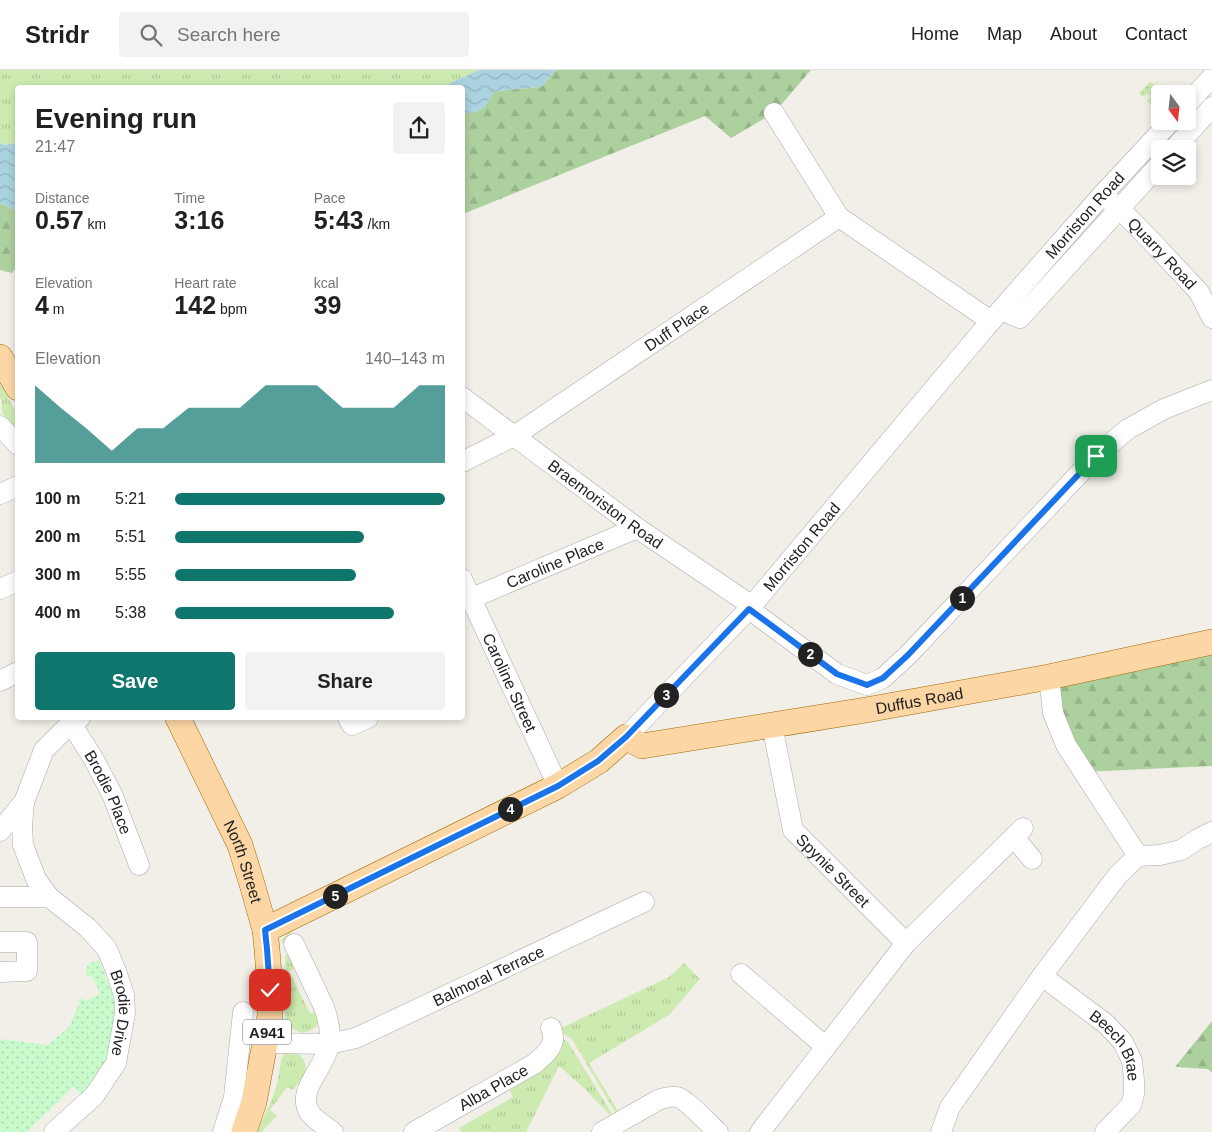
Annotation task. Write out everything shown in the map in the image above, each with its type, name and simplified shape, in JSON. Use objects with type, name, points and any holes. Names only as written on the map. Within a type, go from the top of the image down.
[{"type":"main road","points":[[1,360],[15,381]]},
{"type":"main road","name":"Duffus Road","points":[[626,737],[642,746],[866,710],[1049,677],[1212,642]]},
{"type":"main road","name":"North Street","points":[[179,720],[240,845],[265,930],[270,990],[270,1016],[254,1102],[244,1132]]},
{"type":"main road","name":"Morriston Road","points":[[265,930],[558,786],[598,761],[626,737]]},
{"type":"street","points":[[1196,94],[1212,77]]},
{"type":"street","points":[[1182,140],[1212,107]]},
{"type":"street","points":[[774,113],[839,217],[996,316]]},
{"type":"street","name":"Morriston Road","points":[[626,737],[750,607],[996,316],[1162,130]]},
{"type":"street","name":"Morriston Road","points":[[996,316],[1020,318],[1151,174]]},
{"type":"street","name":"Quarry Road","points":[[1102,196],[1119,208],[1156,246],[1205,287],[1212,318]]},
{"type":"street","name":"Duff Place","points":[[465,460],[514,436],[839,217]]},
{"type":"street","name":"Braemoriston Road","points":[[465,399],[637,528],[750,607],[837,674],[867,685],[883,678],[908,655],[1096,456],[1128,430],[1164,409],[1212,390]]},
{"type":"street","points":[[0,426],[15,442]]},
{"type":"street","points":[[0,494],[15,487]]},
{"type":"street","name":"Caroline Place","points":[[472,598],[637,528]]},
{"type":"street","points":[[0,589],[15,582]]},
{"type":"street","name":"Caroline Street","points":[[465,585],[558,786]]},
{"type":"street","points":[[0,681],[15,674]]},
{"type":"street","points":[[1049,677],[1053,713],[1066,745],[1138,856]]},
{"type":"street","name":"Brodie Drive","points":[[54,1132],[94,1096],[116,1063],[125,1013],[124,995],[107,949],[88,928],[49,897],[36,879],[23,845],[24,802],[44,750],[75,720]]},
{"type":"street","name":"Brodie Place","points":[[75,720],[112,794],[139,865]]},
{"type":"street","points":[[349,720],[352,725],[363,720]]},
{"type":"street","name":"Spynie Street","points":[[772,725],[793,830],[906,943]]},
{"type":"street","name":"Brodie Drive","points":[[0,831],[24,802]]},
{"type":"street","points":[[941,1132],[950,1107],[1042,976],[1118,875],[1138,856],[1160,856],[1181,850],[1212,832]]},
{"type":"street","points":[[760,1132],[906,943],[1019,833],[1032,859]]},
{"type":"street","points":[[0,897],[49,897]]},
{"type":"street","name":"Balmoral Terrace","points":[[266,1043],[329,1044],[356,1038],[644,902]]},
{"type":"street","points":[[0,942],[27,942],[28,972],[0,972]]},
{"type":"street","points":[[294,944],[328,1018],[329,1044],[319,1069],[311,1081],[306,1100],[310,1112],[315,1118],[333,1132]]},
{"type":"street","points":[[741,974],[826,1047]]},
{"type":"street","name":"Beech Brae","points":[[1042,976],[1106,1024],[1123,1042],[1132,1061],[1134,1094],[1131,1105],[1105,1132]]},
{"type":"street","points":[[223,1132],[234,1097],[243,1012]]},
{"type":"street","name":"Alba Place","points":[[414,1132],[534,1064],[547,1054],[550,1048],[554,1034],[551,1028]]},
{"type":"street","points":[[602,1132],[660,1099],[669,1097],[678,1097],[686,1102],[718,1132]]},
{"type":"green space","points":[[0,70],[479,70],[448,85],[15,85],[15,144],[5,145],[0,143]]},
{"type":"green space","points":[[811,70],[774,113],[731,138],[705,116],[465,213],[465,113],[475,112],[483,108],[495,91],[541,87],[555,71]]},
{"type":"green space","points":[[1150,82],[1159,85],[1151,85],[1151,97],[1148,93],[1143,97],[1139,93]]},
{"type":"green space","points":[[0,203],[15,210],[15,269],[12,273],[0,270]]},
{"type":"green space","points":[[0,385],[15,410],[15,433],[3,416]]},
{"type":"green space","points":[[1212,642],[1212,766],[1083,772],[1049,677]]},
{"type":"green space","points":[[290,931],[292,933],[288,940],[298,967],[289,971],[310,1013],[316,1012],[319,1018],[317,1026],[301,1033],[290,1027],[285,1017],[285,956],[287,954],[285,944],[281,942]]},
{"type":"green space","points":[[99,960],[113,995],[116,1014],[105,1062],[83,1095],[73,1087],[27,1132],[0,1132],[0,1039],[48,1045],[70,1026],[80,998],[87,1001],[100,993],[92,977],[85,975],[88,964]]},
{"type":"green space","points":[[684,963],[700,979],[669,1015],[589,1063],[618,1111],[615,1112],[572,1039],[557,1030],[669,977]]},
{"type":"green space","points":[[1212,1021],[1212,1073],[1208,1069],[1175,1067]]},
{"type":"green space","points":[[558,1036],[568,1042],[612,1114],[610,1115],[559,1066],[526,1132],[461,1132],[459,1128],[513,1097],[507,1085]]},
{"type":"green space","points":[[284,1053],[299,1054],[306,1064],[305,1073],[293,1090],[287,1087],[270,1110],[277,1116],[263,1132],[257,1132],[275,1090]]},
{"type":"water","points":[[479,70],[558,70],[541,87],[495,91],[483,108],[470,113],[465,113],[465,85],[446,85]]},
{"type":"water","points":[[0,143],[5,145],[15,143],[15,210],[0,203]]},
{"type":"route","points":[[270,990],[265,930],[558,786],[598,761],[626,737],[749,609],[837,674],[867,685],[883,678],[908,655],[1096,456]]}]
